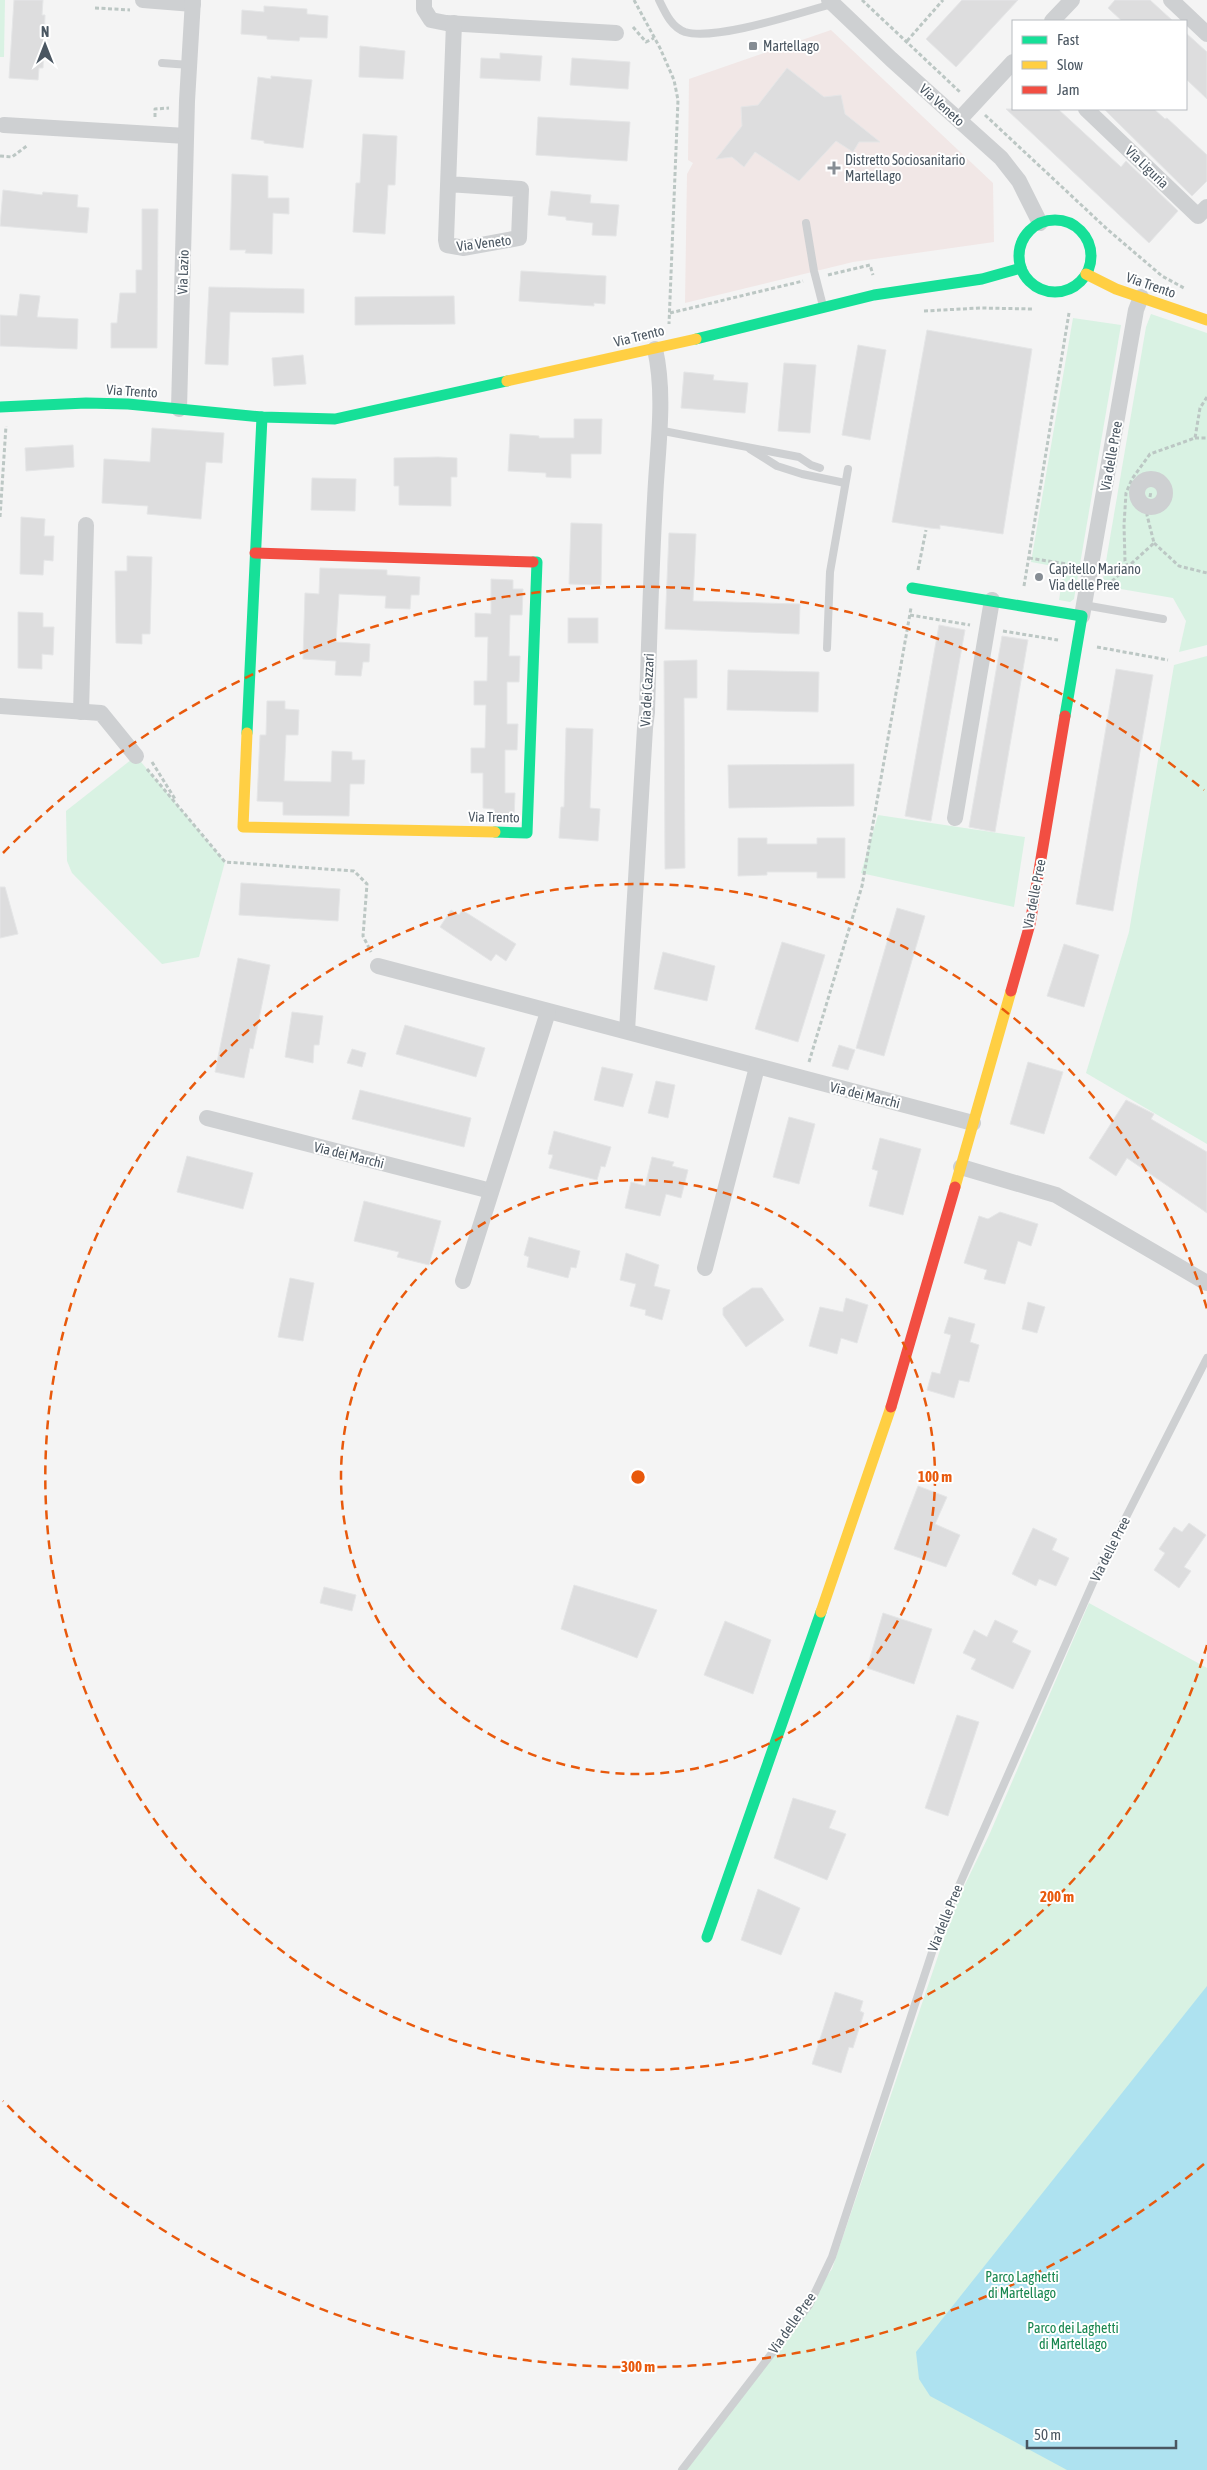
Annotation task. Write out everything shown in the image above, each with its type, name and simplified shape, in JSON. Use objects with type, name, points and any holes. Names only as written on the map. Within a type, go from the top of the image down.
[{"type":"street","name":"Via Lazio","points":[[143,0],[193,2],[186,136],[179,409]]},
{"type":"street","points":[[424,0],[424,9],[431,20],[616,33]]},
{"type":"street","points":[[1053,20],[1072,0]]},
{"type":"street","points":[[1171,0],[1207,34]]},
{"type":"street","name":"Via Veneto","points":[[831,2],[1001,158],[1019,181],[1040,223]]},
{"type":"street","name":"Via Veneto","points":[[448,184],[521,189],[519,238],[464,248],[447,245],[448,184],[454,23]]},
{"type":"street","points":[[959,120],[1012,63]]},
{"type":"street","name":"Via Liguria","points":[[1087,110],[1198,216],[1207,207]]},
{"type":"street","points":[[4,125],[186,136]]},
{"type":"street","points":[[1055,219],[1077,226],[1092,252],[1086,274],[1081,281],[1066,290],[1048,291],[1032,283],[1021,268],[1019,257],[1023,239],[1030,230],[1040,223],[1055,219]]},
{"type":"street","name":"Via Trento","points":[[0,407],[86,403],[262,417],[335,419],[655,348],[874,294],[982,279],[1021,268]]},
{"type":"street","name":"Via Trento","points":[[1086,274],[1141,297],[1207,320]]},
{"type":"street","name":"Via delle Pree","points":[[707,1937],[882,1438],[1030,924],[1136,310],[1141,297]]},
{"type":"street","name":"Via dei Cazzari","points":[[627,1031],[647,712],[658,430],[659,367],[655,348]]},
{"type":"street","name":"Via Trento","points":[[255,553],[537,562],[527,833],[243,827],[255,553],[262,417]]},
{"type":"street","points":[[81,712],[86,525]]},
{"type":"street","points":[[914,588],[1022,605],[1083,611]]},
{"type":"street","points":[[955,818],[992,600]]},
{"type":"street","points":[[0,706],[101,713],[136,756]]},
{"type":"street","name":"Via dei Marchi","points":[[378,966],[973,1123]]},
{"type":"street","points":[[463,1281],[548,1012]]},
{"type":"street","points":[[705,1268],[757,1067]]},
{"type":"street","name":"Via dei Marchi","points":[[207,1118],[491,1191]]},
{"type":"street","points":[[961,1167],[1056,1195],[1207,1283]]},
{"type":"lane","points":[[659,0],[671,23],[685,32],[722,33],[831,2]]},
{"type":"lane","points":[[162,64],[190,65]]},
{"type":"lane","points":[[806,223],[823,306]]},
{"type":"lane","points":[[658,430],[799,457],[811,465],[820,468]]},
{"type":"lane","points":[[746,447],[777,466],[802,474],[846,483]]},
{"type":"lane","points":[[827,648],[830,572],[848,469]]},
{"type":"lane","points":[[1083,611],[1162,618]]},
{"type":"lane","name":"Via delle Pree","points":[[682,2470],[809,2305],[832,2257],[939,1931],[1095,1578],[1207,1358]]},
{"type":"path","points":[[634,0],[674,80],[678,100],[670,329],[663,330]]},
{"type":"path","points":[[862,0],[967,99]]},
{"type":"path","points":[[907,41],[943,0]]},
{"type":"path","points":[[155,122],[155,109],[169,109],[170,100]]},
{"type":"path","points":[[982,113],[1148,265],[1162,276],[1192,293]]},
{"type":"path","points":[[670,313],[870,265],[872,275],[878,274]]},
{"type":"path","points":[[916,312],[980,308],[1033,309]]},
{"type":"path","points":[[1022,605],[1070,313]]},
{"type":"path","points":[[1194,438],[1200,408],[1207,397]]},
{"type":"path","points":[[0,517],[6,425]]},
{"type":"path","points":[[1128,567],[1125,562],[1124,525],[1126,493],[1132,479],[1150,454],[1194,438],[1207,438]]},
{"type":"path","points":[[1150,499],[1147,515],[1154,543],[1178,566],[1207,573]]},
{"type":"path","points":[[808,1066],[862,886],[914,588],[926,530]]},
{"type":"path","points":[[1029,558],[1090,575],[1110,583],[1154,543]]},
{"type":"path","points":[[1094,647],[1168,660]]},
{"type":"path","points":[[136,756],[225,862],[354,871],[367,884],[363,936],[378,966]]},
{"type":"shaded area","name":"Distretto Sociosanitario Martellago","points":[[831,30],[993,183],[994,242],[853,262],[685,303],[687,174],[693,163],[688,160],[689,79]]},
{"type":"green space","points":[[0,0],[5,0],[4,57],[0,57]]},
{"type":"green space","points":[[1151,314],[1207,333],[1207,645],[1179,652],[1186,621],[1173,598],[1115,588],[1103,579],[1146,327]]},
{"type":"green space","points":[[1073,318],[1121,325],[1074,599],[1070,602],[1059,600],[1064,568],[1031,562]]},
{"type":"green space","points":[[1207,656],[1207,1144],[1086,1073],[1129,932],[1174,665]]},
{"type":"green space","points":[[136,756],[225,862],[199,957],[162,964],[72,873],[67,861],[66,811]]},
{"type":"green space","points":[[878,815],[1025,837],[1014,907],[861,873]]},
{"type":"green space","name":"Parco Laghetti di Martellago","points":[[1089,1603],[1207,1668],[1207,2470],[683,2470],[832,2269],[956,1903],[990,1833]]},
{"type":"water","name":"Parco dei Laghetti di Martellago","points":[[1207,1986],[1207,2470],[1067,2470],[930,2396],[919,2379],[916,2352]]},
{"type":"building","points":[[14,0],[43,0],[42,15],[45,15],[43,68],[39,68],[38,80],[9,78]]},
{"type":"building","points":[[962,0],[1018,0],[956,67],[926,39]]},
{"type":"building","points":[[1115,0],[1150,0],[1172,20],[1121,20],[1108,8]]},
{"type":"building","points":[[264,6],[307,9],[307,14],[328,16],[327,38],[300,37],[299,41],[267,39],[267,36],[241,34],[242,10],[264,12]]},
{"type":"building","points":[[1187,34],[1207,52],[1207,99],[1187,80]]},
{"type":"building","points":[[360,46],[405,51],[403,79],[359,77]]},
{"type":"building","points":[[500,53],[542,56],[540,81],[480,78],[481,58],[500,59]]},
{"type":"building","points":[[572,58],[630,62],[628,89],[570,85]]},
{"type":"building","points":[[787,68],[824,97],[841,95],[845,114],[880,142],[859,142],[853,152],[836,141],[799,181],[755,152],[744,167],[732,157],[716,159],[742,126],[741,107],[758,105]]},
{"type":"building","points":[[271,76],[312,80],[303,148],[264,143],[264,141],[251,139],[258,77],[271,79]]},
{"type":"building","points":[[1006,109],[1059,110],[1121,167],[1126,161],[1178,211],[1149,243]]},
{"type":"building","points":[[1105,110],[1155,110],[1165,119],[1167,118],[1207,155],[1207,181],[1192,196]]},
{"type":"building","points":[[538,117],[630,122],[627,161],[536,155]]},
{"type":"building","points":[[363,134],[397,136],[395,185],[388,185],[385,234],[353,232],[356,183],[360,183]]},
{"type":"building","points":[[232,174],[268,176],[268,198],[289,198],[289,214],[273,213],[272,254],[245,253],[246,250],[230,250]]},
{"type":"building","points":[[3,190],[42,195],[43,192],[78,195],[77,207],[89,208],[87,233],[0,226]]},
{"type":"building","points":[[551,191],[591,195],[590,203],[619,205],[616,236],[592,235],[593,223],[566,220],[566,217],[548,215]]},
{"type":"building","points":[[142,209],[158,209],[157,348],[111,348],[111,323],[117,323],[120,293],[136,293],[136,270],[142,270]]},
{"type":"building","points":[[521,271],[606,276],[605,304],[594,303],[594,306],[519,301]]},
{"type":"building","points":[[209,287],[304,289],[304,313],[230,312],[228,365],[205,364]]},
{"type":"building","points":[[20,294],[40,296],[37,317],[78,319],[77,349],[0,346],[0,315],[17,316]]},
{"type":"building","points":[[454,296],[455,324],[355,325],[355,297]]},
{"type":"building","points":[[927,330],[1032,349],[1003,534],[940,525],[940,529],[892,522]]},
{"type":"building","points":[[858,345],[886,350],[870,440],[842,435]]},
{"type":"building","points":[[303,355],[306,384],[274,386],[272,358]]},
{"type":"building","points":[[784,363],[816,365],[810,433],[778,431]]},
{"type":"building","points":[[684,372],[714,375],[713,380],[748,383],[745,413],[681,408]]},
{"type":"building","points":[[574,419],[602,419],[601,454],[571,454],[571,478],[546,477],[546,473],[508,471],[510,434],[539,436],[539,438],[574,438]]},
{"type":"building","points":[[152,428],[224,433],[222,463],[206,462],[201,519],[147,514],[148,506],[102,503],[104,459],[150,462]]},
{"type":"building","points":[[73,445],[74,467],[26,471],[25,448]]},
{"type":"building","points":[[394,458],[457,458],[457,477],[451,477],[451,506],[399,505],[399,486],[394,486]]},
{"type":"building","points":[[312,478],[356,479],[355,511],[311,510]]},
{"type":"building","points":[[21,517],[45,519],[44,536],[54,536],[53,561],[44,560],[43,575],[20,574]]},
{"type":"building","points":[[571,523],[602,524],[601,585],[569,584]]},
{"type":"building","points":[[669,533],[696,534],[693,601],[800,604],[799,634],[665,629]]},
{"type":"building","points":[[127,556],[152,557],[150,634],[142,634],[142,644],[116,643],[115,571],[127,571]]},
{"type":"building","points":[[320,568],[387,570],[387,575],[420,577],[419,595],[411,595],[410,609],[385,608],[386,596],[339,594],[336,642],[370,644],[369,662],[363,662],[361,676],[335,675],[336,661],[303,659],[305,593],[319,594]]},
{"type":"building","points":[[491,579],[513,580],[513,589],[523,589],[522,615],[510,615],[509,656],[520,656],[519,682],[507,682],[507,724],[518,724],[517,750],[505,750],[505,793],[515,793],[514,818],[494,817],[494,809],[483,808],[483,773],[471,773],[471,748],[485,748],[486,705],[474,705],[474,681],[487,681],[488,637],[475,637],[475,613],[491,614]]},
{"type":"building","points":[[18,612],[43,613],[43,627],[54,627],[53,655],[42,654],[42,669],[18,668]]},
{"type":"building","points":[[568,618],[598,618],[598,643],[568,643]]},
{"type":"building","points":[[939,625],[965,630],[931,821],[905,816]]},
{"type":"building","points":[[1002,636],[1028,640],[995,832],[969,827]]},
{"type":"building","points":[[697,660],[697,698],[684,698],[685,868],[665,869],[664,661]]},
{"type":"building","points":[[1116,669],[1153,675],[1113,911],[1076,904]]},
{"type":"building","points":[[728,670],[819,672],[818,712],[727,710]]},
{"type":"building","points":[[267,701],[285,701],[285,709],[299,710],[298,735],[286,735],[284,781],[331,782],[332,751],[352,752],[352,760],[365,760],[364,784],[350,784],[349,816],[283,815],[283,802],[257,801],[260,735],[266,735]]},
{"type":"building","points":[[566,728],[593,729],[590,808],[600,809],[598,841],[559,838],[561,807],[564,807]]},
{"type":"building","points":[[854,764],[854,806],[729,808],[728,765]]},
{"type":"building","points":[[738,838],[767,838],[767,844],[817,844],[817,838],[845,838],[845,878],[817,878],[817,872],[767,872],[767,875],[738,876]]},
{"type":"building","points":[[241,883],[340,889],[338,921],[239,915]]},
{"type":"building","points":[[0,887],[5,887],[18,934],[0,938]]},
{"type":"building","points":[[897,908],[925,916],[884,1056],[856,1048]]},
{"type":"building","points":[[451,910],[459,915],[462,910],[516,944],[506,961],[496,954],[491,961],[440,927]]},
{"type":"building","points":[[782,942],[825,955],[798,1042],[755,1029]]},
{"type":"building","points":[[1064,944],[1099,955],[1084,1007],[1047,996]]},
{"type":"building","points":[[663,952],[715,966],[707,1001],[654,989]]},
{"type":"building","points":[[238,958],[270,965],[253,1049],[250,1048],[244,1078],[215,1072]]},
{"type":"building","points":[[292,1012],[323,1016],[319,1045],[314,1045],[313,1063],[285,1057]]},
{"type":"building","points":[[405,1025],[485,1048],[476,1077],[396,1054]]},
{"type":"building","points":[[839,1045],[855,1050],[848,1070],[832,1066]]},
{"type":"building","points":[[352,1049],[366,1053],[362,1067],[347,1063]]},
{"type":"building","points":[[1028,1062],[1063,1072],[1044,1134],[1010,1124]]},
{"type":"building","points":[[602,1067],[633,1074],[623,1107],[594,1100]]},
{"type":"building","points":[[656,1081],[675,1085],[668,1118],[648,1113]]},
{"type":"building","points":[[360,1090],[471,1118],[464,1147],[352,1119]]},
{"type":"building","points":[[1126,1100],[1154,1114],[1151,1119],[1207,1152],[1207,1213],[1127,1158],[1116,1176],[1089,1158]]},
{"type":"building","points":[[789,1117],[815,1124],[799,1184],[773,1177]]},
{"type":"building","points":[[554,1131],[611,1147],[605,1167],[601,1166],[597,1180],[549,1168],[553,1155],[548,1154]]},
{"type":"building","points":[[880,1138],[921,1149],[903,1215],[869,1206],[878,1171],[872,1169]]},
{"type":"building","points":[[187,1156],[253,1173],[243,1209],[177,1192]]},
{"type":"building","points":[[652,1157],[674,1162],[672,1166],[688,1170],[681,1198],[666,1194],[660,1216],[625,1208],[631,1182],[645,1186]]},
{"type":"building","points":[[364,1201],[441,1221],[429,1265],[397,1257],[399,1252],[354,1241]]},
{"type":"building","points":[[1000,1212],[1038,1224],[1031,1246],[1018,1241],[1005,1284],[984,1279],[987,1270],[964,1263],[979,1216],[988,1219]]},
{"type":"building","points":[[529,1237],[580,1251],[576,1268],[571,1267],[568,1278],[527,1267],[529,1257],[524,1255]]},
{"type":"building","points":[[626,1253],[659,1265],[654,1286],[670,1290],[662,1320],[645,1315],[646,1310],[630,1306],[636,1284],[620,1280]]},
{"type":"building","points":[[290,1278],[314,1283],[303,1341],[278,1337]]},
{"type":"building","points":[[752,1288],[762,1288],[784,1320],[746,1347],[723,1315],[723,1308]]},
{"type":"building","points":[[846,1298],[868,1305],[857,1343],[841,1338],[837,1354],[809,1346],[820,1307],[843,1312]]},
{"type":"building","points":[[1028,1302],[1045,1307],[1037,1333],[1022,1329]]},
{"type":"building","points":[[949,1317],[975,1324],[970,1342],[979,1345],[969,1382],[959,1380],[954,1398],[927,1390],[932,1372],[940,1374],[951,1335],[944,1333]]},
{"type":"building","points":[[918,1486],[947,1497],[935,1524],[960,1535],[946,1567],[894,1549]]},
{"type":"building","points":[[1189,1523],[1206,1535],[1184,1567],[1191,1571],[1179,1588],[1154,1570],[1165,1553],[1159,1549],[1174,1527],[1182,1532]]},
{"type":"building","points":[[1033,1528],[1057,1539],[1052,1550],[1069,1558],[1056,1586],[1039,1579],[1036,1586],[1012,1574]]},
{"type":"building","points":[[574,1585],[657,1610],[637,1658],[561,1629]]},
{"type":"building","points":[[324,1587],[356,1595],[352,1611],[320,1603]]},
{"type":"building","points":[[883,1613],[932,1629],[914,1684],[867,1668]]},
{"type":"building","points":[[995,1620],[1018,1631],[1012,1642],[1031,1651],[1013,1689],[971,1669],[976,1659],[963,1653],[974,1630],[987,1637]]},
{"type":"building","points":[[725,1621],[771,1640],[753,1694],[704,1675]]},
{"type":"building","points":[[957,1715],[979,1722],[948,1816],[925,1808]]},
{"type":"building","points":[[793,1798],[836,1811],[829,1828],[846,1834],[827,1880],[774,1858]]},
{"type":"building","points":[[758,1889],[800,1908],[781,1955],[741,1940]]},
{"type":"building","points":[[835,1992],[863,2001],[860,2011],[864,2013],[853,2048],[849,2047],[841,2073],[812,2064]]},
{"type":"traffic: fast","points":[[1055,220],[1075,226],[1085,236],[1091,256],[1085,276],[1075,286],[1055,292],[1035,286],[1025,276],[1019,256],[1025,236],[1035,226],[1055,220]]},
{"type":"traffic: fast","points":[[696,339],[874,295],[982,279],[1021,268]]},
{"type":"traffic: fast","points":[[0,407],[86,403],[128,404],[262,417],[335,419],[507,381]]},
{"type":"traffic: fast","points":[[247,733],[262,417]]},
{"type":"traffic: fast","points":[[495,832],[527,833],[537,562],[533,562]]},
{"type":"traffic: fast","points":[[912,588],[1082,616],[1065,716]]},
{"type":"traffic: fast","points":[[707,1937],[821,1612]]},
{"type":"traffic: slow","points":[[1086,274],[1116,289],[1207,320]]},
{"type":"traffic: slow","points":[[507,381],[696,339]]},
{"type":"traffic: slow","points":[[247,733],[243,827],[495,832]]},
{"type":"traffic: slow","points":[[955,1187],[1011,991]]},
{"type":"traffic: slow","points":[[821,1612],[891,1407]]},
{"type":"traffic: jam","points":[[255,553],[533,562]]},
{"type":"traffic: jam","points":[[1011,991],[1030,924],[1065,716]]},
{"type":"traffic: jam","points":[[891,1407],[955,1187]]},
{"type":"place","name":"Martellago","points":[[753,46]]},
{"type":"place","name":"Distretto Sociosanitario Martellago","points":[[834,168]]},
{"type":"place","name":"Capitello Mariano Via delle Pree","points":[[1039,577]]}]
